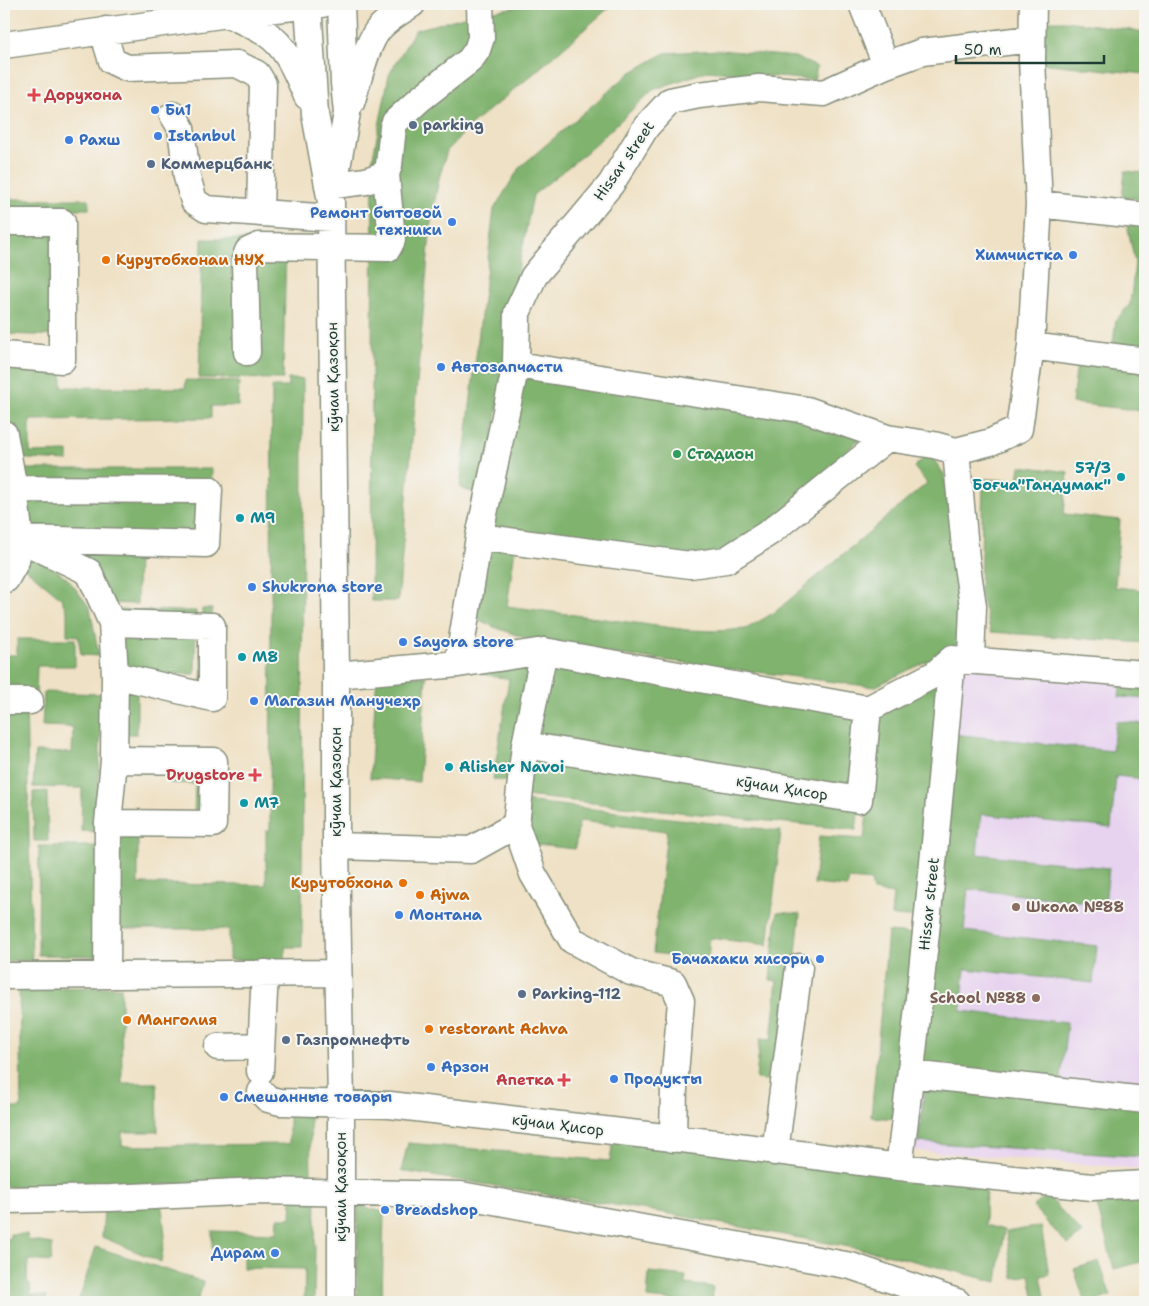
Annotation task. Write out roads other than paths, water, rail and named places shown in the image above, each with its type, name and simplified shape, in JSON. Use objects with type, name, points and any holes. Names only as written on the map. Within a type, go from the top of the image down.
[{"type":"street","name":"кӯчаи Қазоқон","points":[[312,4],[315,114],[332,202]]},
{"type":"street","points":[[4,45],[312,4]]},
{"type":"street","name":"кӯчаи Қазоқон","points":[[341,4],[347,114],[332,202],[336,846],[341,1103],[341,1302]]},
{"type":"street","points":[[347,114],[370,46],[378,30],[412,4]]},
{"type":"street","points":[[247,352],[245,258],[248,251],[259,246],[388,248],[392,240],[386,174],[390,165],[393,127],[395,122],[420,100],[470,60],[477,50],[481,38],[480,4]]},
{"type":"street","points":[[862,4],[886,66]]},
{"type":"street","points":[[516,365],[806,410],[887,438],[934,445],[956,451],[991,442],[1019,429],[1031,346],[1039,204],[1032,4]]},
{"type":"street","points":[[228,14],[268,34],[284,51],[296,70],[315,114]]},
{"type":"street","points":[[106,30],[107,44],[112,61],[127,68],[237,64],[257,74],[263,84],[260,213]]},
{"type":"street","name":"Hissar street","points":[[458,664],[479,537],[516,365],[516,313],[534,276],[612,184],[646,127],[670,100],[759,88],[824,93],[922,52],[1032,39]]},
{"type":"street","points":[[173,115],[182,128],[187,177],[194,201],[206,209],[260,213],[332,202],[366,181],[386,174]]},
{"type":"street","points":[[1039,204],[1145,216]]},
{"type":"street","points":[[4,222],[62,222],[62,360],[4,355]]},
{"type":"street","points":[[1031,346],[1145,361]]},
{"type":"street","points":[[4,434],[14,489],[20,538],[16,561],[6,579],[4,579]]},
{"type":"street","points":[[479,537],[690,565],[726,560],[770,532],[887,438]]},
{"type":"street","name":"Hissar street","points":[[899,1167],[961,659],[973,606],[966,559],[956,451]]},
{"type":"street","points":[[14,489],[219,481],[216,556],[113,553],[89,572]]},
{"type":"street","points":[[14,489],[208,490],[206,544],[20,538]]},
{"type":"street","points":[[20,538],[89,572],[112,623],[115,675],[114,760],[108,823],[107,975]]},
{"type":"street","points":[[112,623],[212,626],[212,698],[115,675]]},
{"type":"street","points":[[336,675],[458,664],[544,651],[868,709],[961,659],[1145,674]]},
{"type":"street","points":[[544,651],[525,746],[516,824],[533,874],[572,940],[631,972],[673,983],[681,1001],[674,1086],[673,1139]]},
{"type":"street","points":[[4,701],[30,701]]},
{"type":"street","name":"кӯчаи Ҳисор","points":[[525,746],[859,800],[868,709]]},
{"type":"street","points":[[108,823],[213,824],[214,761],[114,760]]},
{"type":"street","points":[[336,846],[471,850],[516,824]]},
{"type":"street","points":[[800,966],[775,1152],[1092,1187],[1145,1184]]},
{"type":"street","points":[[218,1047],[261,1070],[265,973]]},
{"type":"street","points":[[4,976],[338,973]]},
{"type":"street","name":"кӯчаи Ҳисор","points":[[261,1070],[268,1099],[280,1102],[390,1105],[775,1152]]},
{"type":"street","points":[[911,1074],[1145,1100]]},
{"type":"street","points":[[4,1200],[111,1198],[259,1191],[461,1195],[851,1266],[957,1302]]},
{"type":"place","name":"Дорухона","points":[[34,95]]},
{"type":"place","name":"Би1","points":[[155,110]]},
{"type":"place","name":"parking","points":[[413,125]]},
{"type":"place","name":"Istanbul","points":[[158,136]]},
{"type":"place","name":"Рахш","points":[[69,140]]},
{"type":"place","name":"Коммерцбанк","points":[[151,164]]},
{"type":"place","name":"Ремонт бытовой техники","points":[[452,222]]},
{"type":"place","name":"Химчистка","points":[[1073,255]]},
{"type":"place","name":"Курутобхонаи НУХ","points":[[106,260]]},
{"type":"place","name":"Автозапчасти","points":[[441,367]]},
{"type":"place","name":"Стадион","points":[[677,454]]},
{"type":"place","name":"57/3 Боғча\"Гандумак\"","points":[[1121,477]]},
{"type":"place","name":"М9","points":[[240,518]]},
{"type":"place","name":"Shukrona store","points":[[252,587]]},
{"type":"place","name":"Sayora store","points":[[403,642]]},
{"type":"place","name":"М8","points":[[242,657]]},
{"type":"place","name":"Магазин Манучеҳр","points":[[254,701]]},
{"type":"place","name":"Alisher Navoi","points":[[449,767]]},
{"type":"place","name":"Drugstore","points":[[255,775]]},
{"type":"place","name":"М7","points":[[244,803]]},
{"type":"place","name":"Курутобхона","points":[[403,883]]},
{"type":"place","name":"Ajwa","points":[[420,895]]},
{"type":"place","name":"Школа №88","points":[[1016,907]]},
{"type":"place","name":"Монтана","points":[[399,915]]},
{"type":"place","name":"Бачахаки хисори","points":[[820,959]]},
{"type":"place","name":"Parking-112","points":[[522,994]]},
{"type":"place","name":"School №88","points":[[1036,998]]},
{"type":"place","name":"Манголия","points":[[127,1020]]},
{"type":"place","name":"restorant Achva","points":[[429,1029]]},
{"type":"place","name":"Газпромнефть","points":[[286,1040]]},
{"type":"place","name":"Арзон","points":[[431,1067]]},
{"type":"place","name":"Продукты","points":[[614,1079]]},
{"type":"place","name":"Апетка","points":[[564,1080]]},
{"type":"place","name":"Смешанные товары","points":[[224,1097]]},
{"type":"place","name":"Breadshop","points":[[385,1210]]},
{"type":"place","name":"Дирам","points":[[275,1253]]}]
